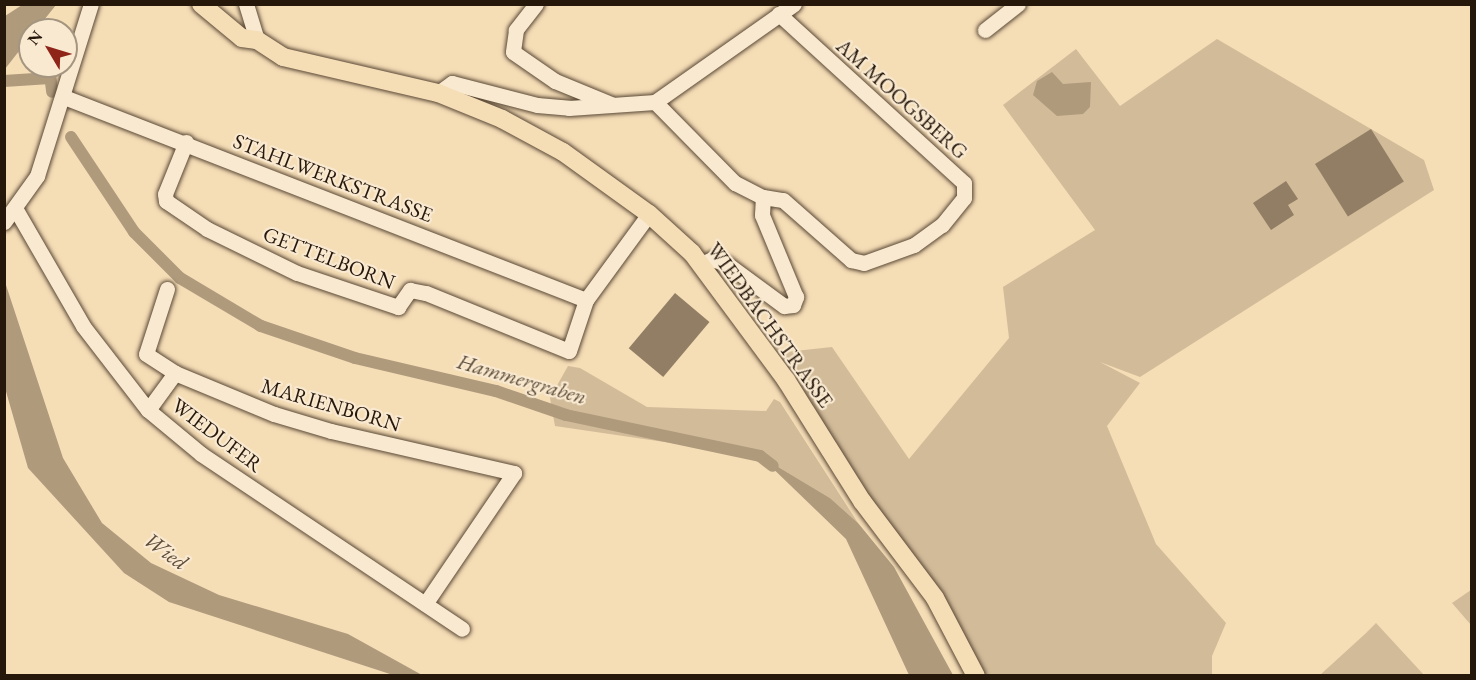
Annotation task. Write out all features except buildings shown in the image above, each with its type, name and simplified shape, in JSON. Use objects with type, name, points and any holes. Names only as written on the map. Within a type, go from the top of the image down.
[{"type":"main road","name":"WIEDBACHSTRASSE","points":[[201,4],[242,38],[257,40],[284,57],[438,93],[563,152],[649,214],[701,264],[786,380],[862,501],[934,598],[976,675]]},
{"type":"street","points":[[4,222],[37,176],[64,97],[91,4]]},
{"type":"street","points":[[246,4],[257,40]]},
{"type":"street","points":[[536,4],[516,30],[513,52],[555,81],[611,104]]},
{"type":"street","points":[[438,93],[452,83],[537,105],[655,102],[794,4]]},
{"type":"street","points":[[985,30],[1018,4]]},
{"type":"street","name":"AM MOOGSBERG","points":[[655,102],[716,167],[763,197],[783,200],[851,260],[864,263],[914,245],[942,225],[964,198],[964,183],[778,14]]},
{"type":"street","name":"STAHLWERKSTRASSE","points":[[64,97],[186,142],[586,300]]},
{"type":"street","name":"GETTELBORN","points":[[186,142],[166,201],[207,229],[297,273],[398,307],[410,290],[426,293],[569,351],[586,300]]},
{"type":"street","points":[[701,264],[712,258],[727,264],[784,306],[793,305],[796,297],[762,215],[763,197]]},
{"type":"street","name":"WIEDUFER","points":[[15,208],[83,326],[148,410],[201,454],[462,629]]},
{"type":"street","points":[[586,300],[649,214]]},
{"type":"street","name":"MARIENBORN","points":[[167,290],[146,354],[175,373],[274,414],[332,431],[514,473],[425,604]]},
{"type":"street","points":[[148,410],[175,373]]},
{"type":"shaded area","points":[[22,5],[56,5],[46,18],[18,18],[18,52],[5,69],[5,16]]},
{"type":"shaded area","points":[[1217,39],[1424,160],[1434,190],[1140,377],[1100,362],[1140,383],[1107,426],[1156,544],[1226,623],[1212,656],[1212,675],[984,675],[777,353],[832,347],[909,459],[1009,338],[1003,287],[1095,230],[1003,105],[1076,49],[1120,106]]},
{"type":"shaded area","points":[[1052,72],[1063,84],[1091,82],[1090,107],[1083,114],[1057,116],[1033,95],[1037,81]]},
{"type":"shaded area","points":[[5,282],[63,458],[102,523],[151,563],[219,595],[348,634],[422,675],[393,675],[169,602],[124,573],[28,468],[5,388]]},
{"type":"shaded area","points":[[568,366],[580,368],[647,407],[766,411],[774,399],[780,402],[858,523],[830,498],[760,456],[555,426],[550,398]]},
{"type":"shaded area","points":[[760,456],[830,498],[858,523],[894,567],[953,675],[909,675],[846,539]]},
{"type":"shaded area","points":[[1471,590],[1471,625],[1452,603]]},
{"type":"shaded area","points":[[1376,623],[1424,675],[1320,675],[1365,634]]},
{"type":"waterway","name":"Hammergraben","points":[[50,78],[52,92]]},
{"type":"waterway","points":[[4,81],[50,78]]},
{"type":"waterway","name":"Hammergraben","points":[[71,137],[134,232],[180,278],[261,326],[355,358],[496,391],[566,415],[760,456],[773,466]]},
{"type":"water label","name":"Wied","points":[[166,551]]}]
